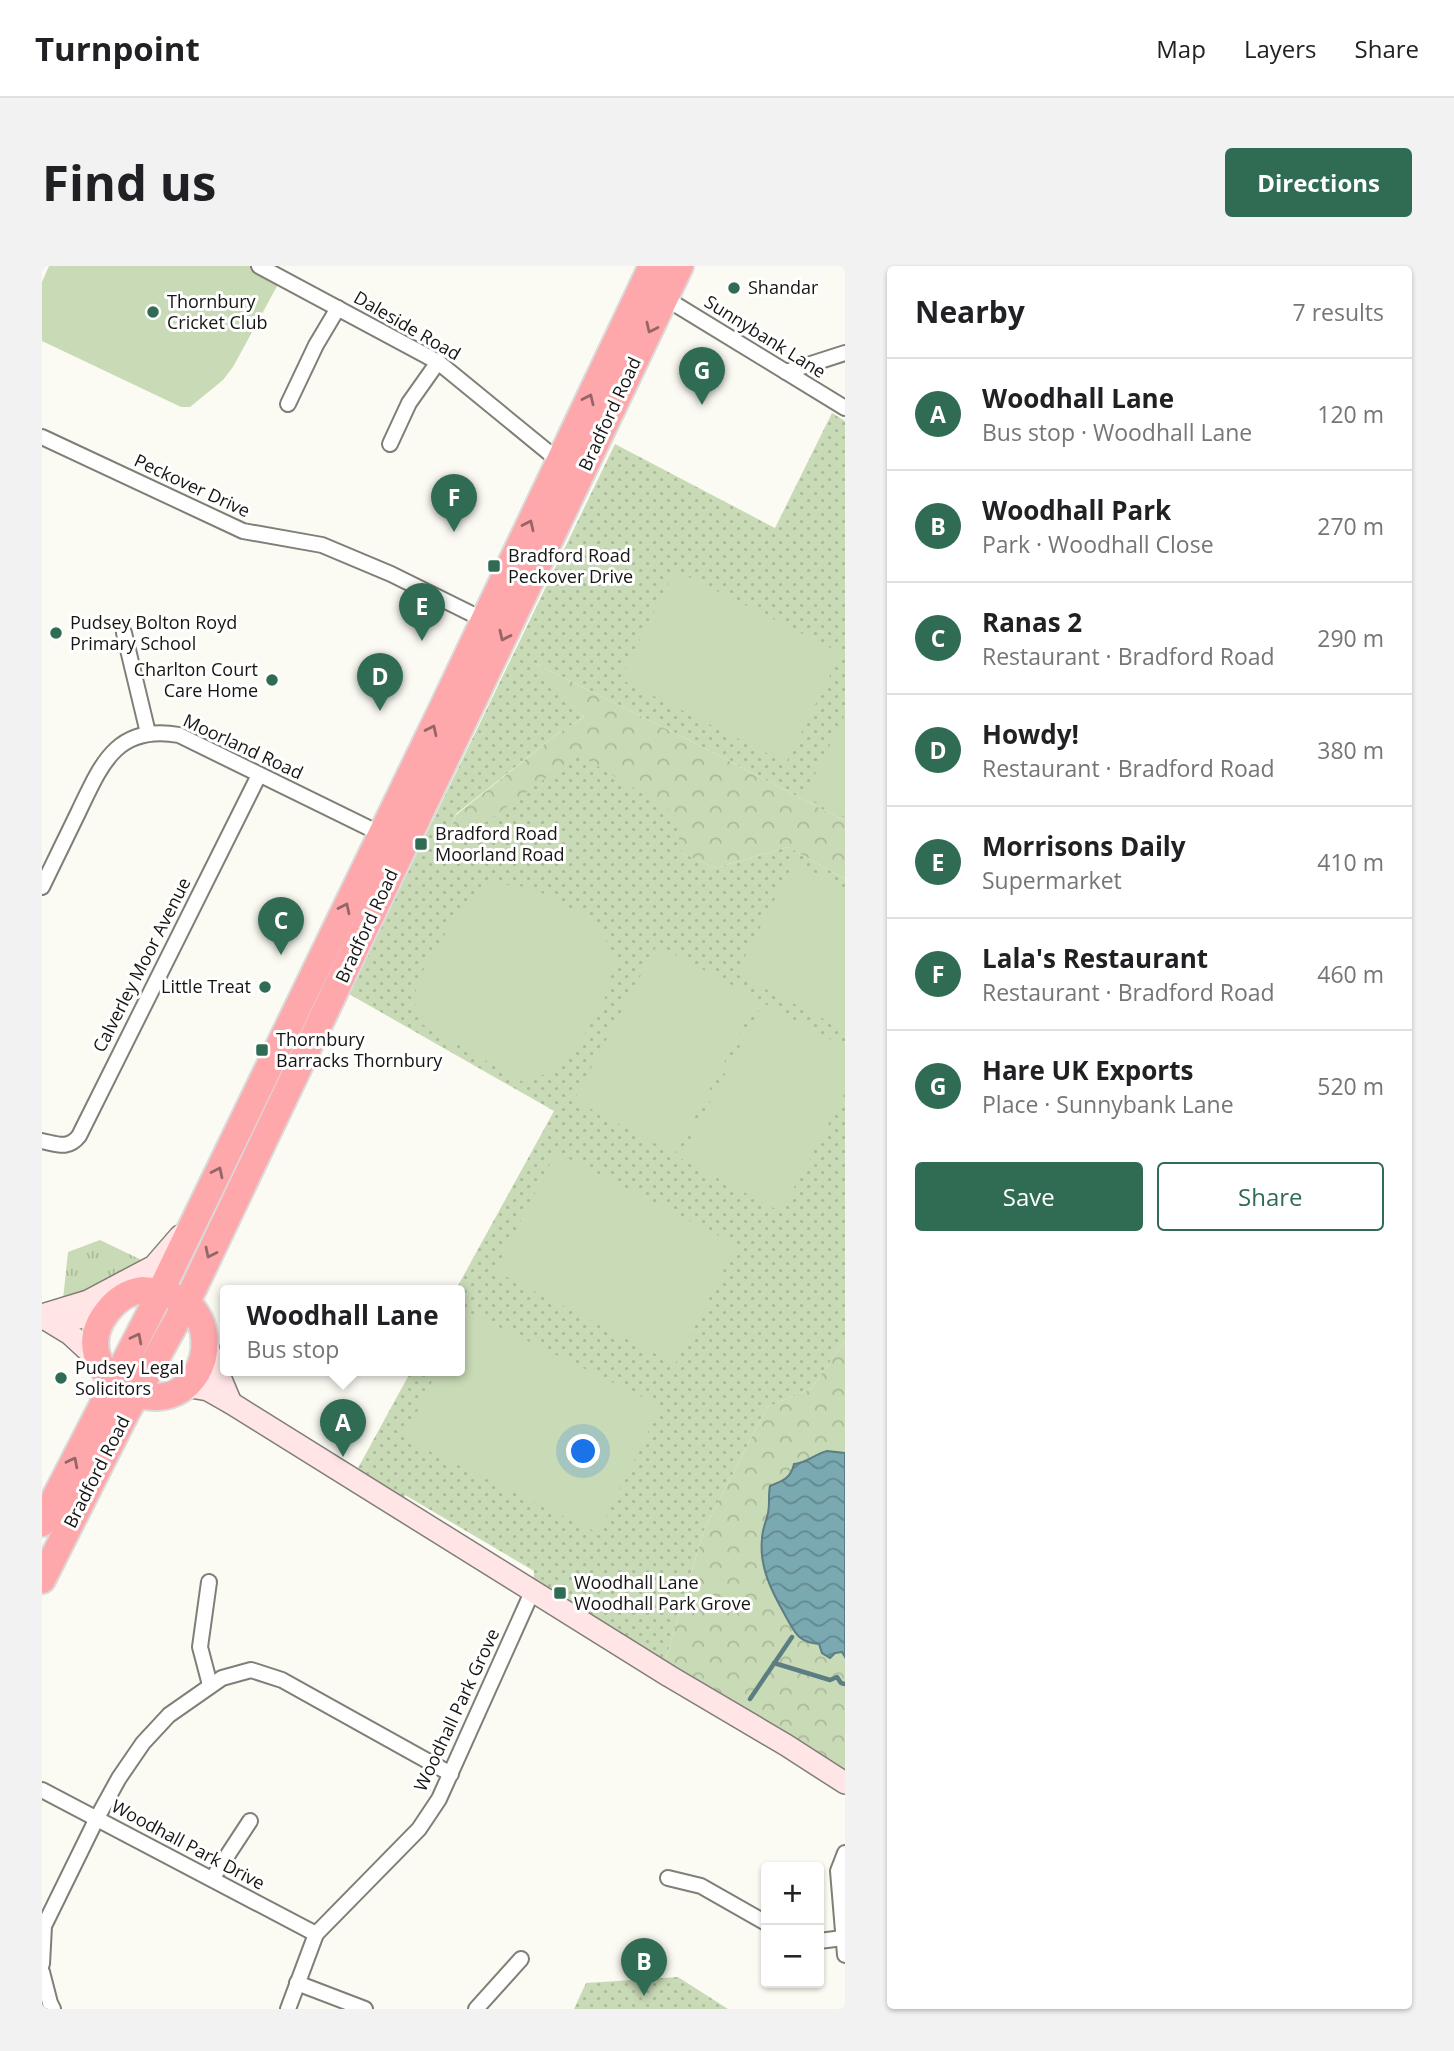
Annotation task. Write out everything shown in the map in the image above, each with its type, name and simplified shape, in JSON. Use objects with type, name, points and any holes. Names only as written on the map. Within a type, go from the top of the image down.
[{"type":"highway","name":"Bradford Road","points":[[42,1523],[160,1292],[652,266]]},
{"type":"highway","name":"Bradford Road","points":[[42,1580],[186,1304],[680,266]]},
{"type":"highway","points":[[134,1291],[160,1292],[192,1308],[204,1339],[202,1363],[185,1386],[176,1392],[152,1399],[114,1382],[107,1375],[97,1359],[97,1331],[104,1315],[117,1301],[134,1291]]},
{"type":"street","name":"Daleside Road","points":[[259,266],[438,362],[559,461]]},
{"type":"street","name":"Sunnybank Lane","points":[[665,298],[845,408]]},
{"type":"street","points":[[288,404],[316,345],[338,308]]},
{"type":"street","points":[[786,372],[845,353]]},
{"type":"street","points":[[390,444],[409,403],[438,362]]},
{"type":"street","name":"Peckover Drive","points":[[42,437],[243,531],[323,545],[391,573],[484,620]]},
{"type":"street","points":[[42,887],[100,767],[122,744],[148,733],[124,633]]},
{"type":"street","name":"Moorland Road","points":[[148,733],[179,735],[380,834]]},
{"type":"street","name":"Calverley Moor Avenue","points":[[42,1141],[65,1146],[79,1136],[259,775]]},
{"type":"street","points":[[42,1316],[88,1301],[153,1266],[169,1251],[199,1211]]},
{"type":"street","points":[[42,1316],[69,1320],[104,1315]]},
{"type":"street","points":[[42,1316],[70,1334],[97,1359]]},
{"type":"street","points":[[204,1339],[231,1403]]},
{"type":"street","points":[[185,1386],[208,1390],[231,1403],[845,1783]]},
{"type":"street","points":[[209,1582],[200,1647],[209,1685]]},
{"type":"street","name":"Woodhall Park Grove","points":[[288,2009],[316,1934],[419,1829],[439,1800],[533,1590]]},
{"type":"street","points":[[42,1964],[44,1926],[118,1778],[143,1743],[169,1715],[222,1678],[251,1670],[282,1680],[451,1774]]},
{"type":"street","name":"Woodhall Park Drive","points":[[42,1790],[316,1934]]},
{"type":"street","points":[[212,1879],[250,1821]]},
{"type":"street","points":[[845,1853],[838,1871],[845,1955]]},
{"type":"street","points":[[668,1878],[701,1886],[761,1920]]},
{"type":"street","points":[[824,1940],[843,1938]]},
{"type":"street","points":[[476,2009],[522,1959]]},
{"type":"street","points":[[42,1972],[53,2009]]},
{"type":"street","points":[[298,1983],[365,2009]]},
{"type":"green space","name":"Thornbury Cricket Club","points":[[49,266],[259,266],[282,277],[233,367],[223,380],[190,407],[181,407],[42,341],[42,282]]},
{"type":"green space","points":[[832,413],[845,421],[845,821],[534,663],[584,717],[557,734],[456,814],[438,858],[578,754],[674,813],[682,853],[715,868],[788,847],[845,879],[845,1340],[811,1389],[767,1407],[704,1530],[662,1671],[533,1590],[534,1571],[405,1495],[402,1509],[352,1479],[408,1376],[465,1376],[465,1285],[458,1285],[554,1111],[349,994],[615,444],[775,528]]},
{"type":"green space","points":[[675,570],[841,653],[786,763],[620,679]]},
{"type":"green space","points":[[532,662],[845,821],[845,879],[788,847],[715,868],[681,853],[437,859],[456,815],[557,734],[584,717]]},
{"type":"green space","points":[[845,715],[845,817],[804,796]]},
{"type":"green space","points":[[794,862],[845,888],[845,1030],[736,974]]},
{"type":"green space","points":[[493,884],[531,887],[580,913],[604,937],[615,958],[608,992],[576,1050],[551,1072],[523,1082],[420,1023],[414,999],[419,977],[462,906]]},
{"type":"green space","points":[[657,945],[758,999],[675,1154],[574,1100]]},
{"type":"green space","points":[[763,1003],[845,1047],[845,1093],[781,1212],[680,1158]]},
{"type":"green space","points":[[556,1152],[737,1245],[675,1364],[495,1271]]},
{"type":"green space","points":[[100,1240],[154,1266],[62,1309],[68,1252]]},
{"type":"green space","points":[[466,1311],[661,1406],[598,1533],[404,1439],[435,1376],[465,1376]]},
{"type":"green space","points":[[845,1340],[845,1783],[662,1671],[704,1530],[767,1407],[811,1389]]},
{"type":"green space","points":[[678,1977],[728,2009],[574,2009],[586,1983]]},
{"type":"water","points":[[827,1451],[845,1453],[845,1657],[842,1652],[835,1653],[830,1658],[822,1653],[819,1644],[798,1636],[776,1597],[762,1559],[770,1486],[786,1478],[794,1464]]},
{"type":"waterway","points":[[750,1699],[792,1637]]},
{"type":"waterway","points":[[774,1663],[830,1680],[837,1677],[845,1684]]},
{"type":"place","name":"Shandar","points":[[734,288]]},
{"type":"place","name":"Thornbury Cricket Club","points":[[153,312]]},
{"type":"place","name":"Hare UK Exports","points":[[702,405]]},
{"type":"place","name":"Lala's Restaurant","points":[[454,532]]},
{"type":"place","name":"Bradford Road Peckover Drive","points":[[494,566]]},
{"type":"place","name":"Pudsey Bolton Royd Primary School","points":[[56,633]]},
{"type":"place","name":"Morrisons Daily","points":[[422,641]]},
{"type":"place","name":"Charlton Court Care Home","points":[[272,680]]},
{"type":"place","name":"Howdy!","points":[[380,711]]},
{"type":"place","name":"Bradford Road Moorland Road","points":[[421,844]]},
{"type":"place","name":"Ranas 2","points":[[281,955]]},
{"type":"place","name":"Little Treat","points":[[265,987]]},
{"type":"place","name":"Thornbury Barracks Thornbury","points":[[262,1050]]},
{"type":"place","name":"Pudsey Legal Solicitors","points":[[61,1378]]},
{"type":"place","name":"Woodhall Lane","points":[[343,1457]]},
{"type":"place","name":"Woodhall Lane Woodhall Park Grove","points":[[560,1593]]},
{"type":"place","name":"Woodhall Park","points":[[644,1996]]}]
